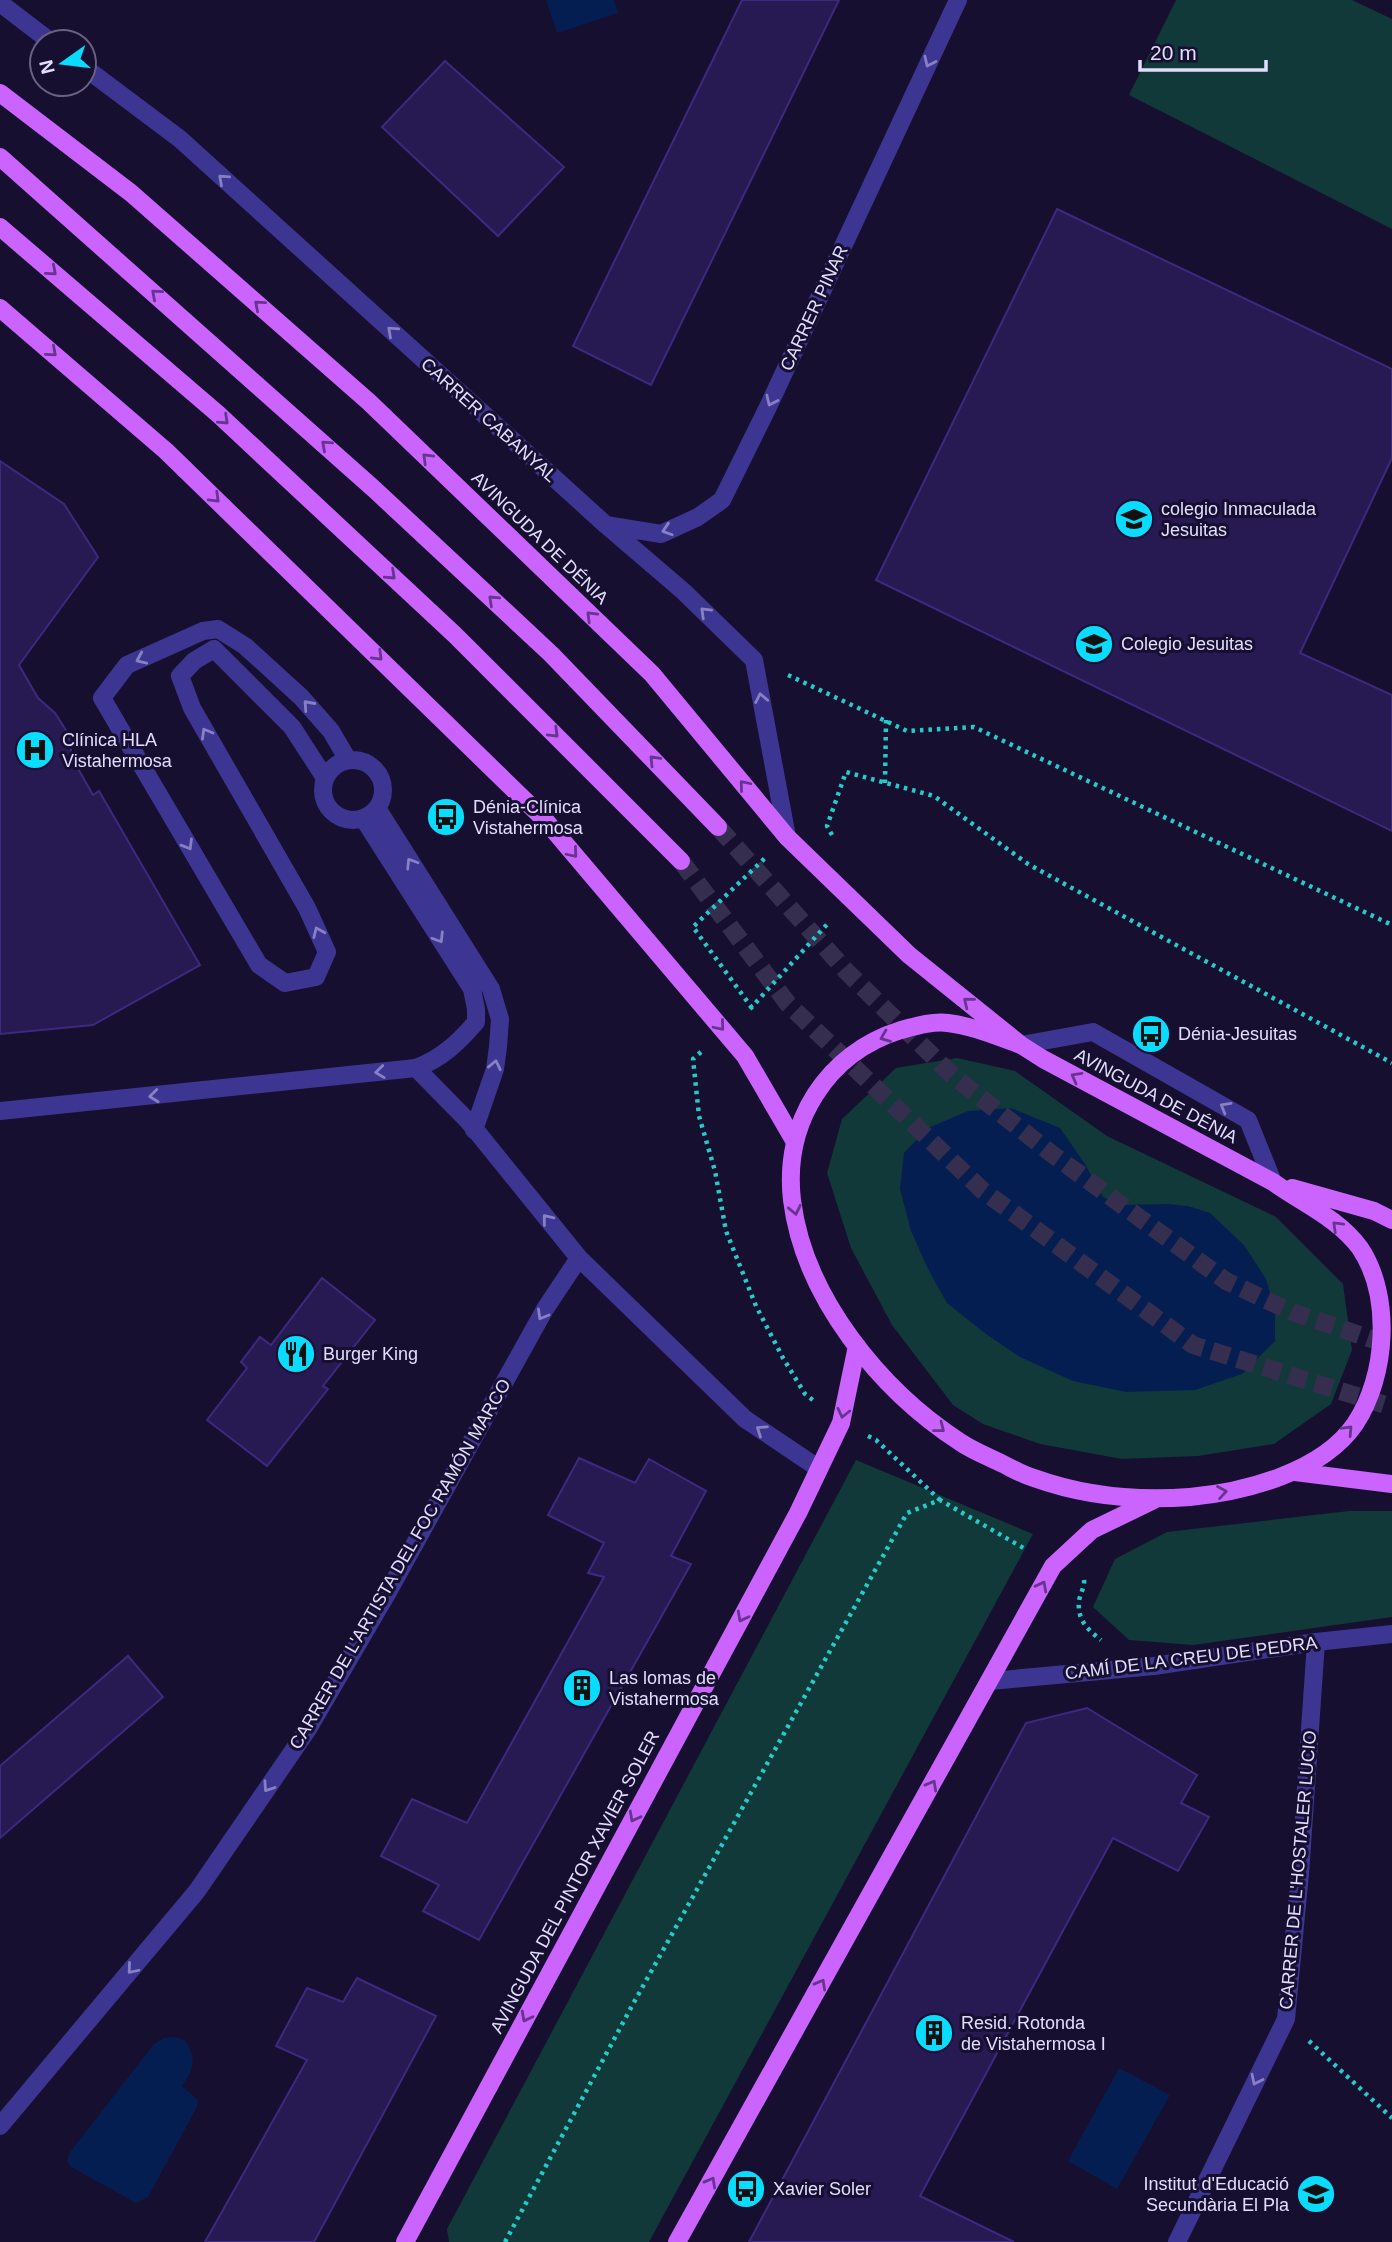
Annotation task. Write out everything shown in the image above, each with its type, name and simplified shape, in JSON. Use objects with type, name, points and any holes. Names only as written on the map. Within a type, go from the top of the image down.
[{"type":"main road","name":"AVINGUDA DE DÉNIA","points":[[0,93],[131,193],[369,402],[652,674],[787,837],[909,955],[1021,1045],[1273,1182],[1326,1215],[1360,1248],[1377,1284],[1384,1321],[1381,1355],[1374,1388],[1354,1426],[1327,1451],[1295,1472],[1247,1487],[1154,1500],[1110,1496],[1032,1478],[961,1444],[909,1403],[867,1361],[817,1281],[792,1201],[795,1142],[806,1110],[839,1064],[863,1046],[918,1025],[946,1022],[1021,1045]]},
{"type":"main road","points":[[0,157],[374,489],[551,654],[718,827]]},
{"type":"main road","points":[[0,227],[228,423],[455,635],[681,860]]},
{"type":"main road","points":[[0,308],[166,450],[545,820],[745,1056],[795,1142]]},
{"type":"main road","name":"AVINGUDA DE DÉNIA","points":[[1273,1182],[1374,1211],[1392,1220]]},
{"type":"main road","name":"AVINGUDA DEL PINTOR XAVIER SOLER","points":[[405,2242],[799,1513],[841,1423],[857,1346]]},
{"type":"main road","name":"AVINGUDA DE DÉNIA","points":[[1295,1472],[1392,1484]]},
{"type":"main road","points":[[677,2242],[1053,1566],[1092,1530],[1154,1500]]},
{"type":"street","name":"CARRER PINAR","points":[[606,525],[661,534],[698,517],[722,500],[774,395],[958,0]]},
{"type":"street","points":[[0,3],[33,28]]},
{"type":"street","name":"CARRER CABANYAL","points":[[98,78],[180,139],[606,525],[683,591],[754,660]]},
{"type":"street","points":[[325,778],[338,764],[348,760],[368,763],[376,770],[384,789],[370,813],[354,820],[336,814],[324,798],[325,778],[292,727],[214,649],[194,661],[180,676],[192,708],[307,908],[327,952],[316,977],[285,983],[259,965],[102,698],[127,665],[204,631],[218,629],[245,646],[301,697],[331,732],[348,760]]},
{"type":"street","points":[[754,660],[787,837]]},
{"type":"street","points":[[0,1111],[416,1068],[430,1063],[458,1042],[476,1022],[472,989],[370,813]]},
{"type":"street","points":[[370,813],[491,989],[500,1019],[495,1069],[474,1130]]},
{"type":"street","points":[[1021,1045],[1093,1032],[1248,1120],[1273,1182]]},
{"type":"street","points":[[416,1068],[474,1130],[579,1258],[745,1419],[818,1468]]},
{"type":"street","name":"CARRER DE L'ARTISTA DEL FOC RAMÓN MARCO","points":[[0,2126],[197,1891],[308,1729],[388,1592],[545,1309],[579,1258]]},
{"type":"street","name":"CAMÍ DE LA CREU DE PEDRA","points":[[990,1681],[1154,1666],[1316,1642],[1392,1634]]},
{"type":"street","name":"CARRER DE L'HOSTALER LUCIO","points":[[1177,2242],[1286,2019],[1300,1874],[1316,1642]]},
{"type":"path","points":[[754,660],[906,730],[974,727],[1392,925]]},
{"type":"path","points":[[885,783],[886,720]]},
{"type":"path","points":[[834,838],[827,826],[846,772],[934,796],[1028,864],[1392,1063]]},
{"type":"path","points":[[752,1008],[693,928],[787,837]]},
{"type":"path","points":[[505,2242],[640,1992],[908,1513],[940,1500],[1053,1566],[1086,1581],[1079,1601],[1081,1620],[1101,1640],[1110,1642]]},
{"type":"path","points":[[1286,2019],[1392,2118]]},
{"type":"green space","points":[[1176,0],[1352,0],[1392,19],[1392,229],[1129,95]]},
{"type":"green space","points":[[957,1058],[1015,1071],[1107,1136],[1276,1217],[1343,1284],[1352,1350],[1331,1404],[1274,1444],[1198,1456],[1122,1459],[1040,1444],[983,1424],[953,1405],[892,1325],[851,1248],[827,1173],[842,1119],[896,1068]]},
{"type":"green space","points":[[856,1460],[1033,1534],[649,2242],[449,2242],[447,2229]]},
{"type":"green space","points":[[1349,1511],[1392,1511],[1392,1617],[1193,1645],[1129,1640],[1093,1607],[1115,1559],[1167,1532]]},
{"type":"water","points":[[546,0],[614,0],[618,13],[557,33]]},
{"type":"water","points":[[1011,1108],[1060,1128],[1085,1164],[1103,1197],[1122,1205],[1188,1206],[1210,1213],[1244,1245],[1266,1279],[1275,1310],[1275,1341],[1242,1374],[1195,1390],[1126,1392],[1073,1381],[1020,1357],[947,1303],[911,1231],[900,1189],[904,1153],[928,1128],[968,1111]]},
{"type":"water","points":[[164,2038],[185,2040],[191,2053],[191,2069],[182,2086],[198,2100],[197,2107],[148,2197],[136,2203],[71,2167],[67,2161],[70,2152],[154,2044]]},
{"type":"water","points":[[1119,2068],[1170,2095],[1117,2189],[1068,2161]]},
{"type":"building","points":[[742,0],[839,0],[651,385],[573,346]]},
{"type":"building","points":[[445,61],[564,167],[498,236],[382,127]]},
{"type":"building","name":"colegio Inmaculada Jesuitas","points":[[1057,209],[1392,369],[1392,458],[1300,653],[1392,695],[1392,831],[876,580]]},
{"type":"building","name":"Clínica HLA Vistahermosa","points":[[0,461],[64,504],[98,557],[19,665],[38,698],[55,713],[69,735],[72,758],[93,795],[99,791],[200,965],[93,1025],[0,1034]]},
{"type":"building","points":[[322,1278],[375,1320],[323,1386],[328,1389],[267,1466],[207,1420],[247,1368],[241,1362],[260,1337],[271,1345]]},
{"type":"building","name":"Las lomas de Vistahermosa","points":[[579,1458],[635,1483],[649,1459],[706,1491],[671,1556],[691,1564],[479,1940],[423,1911],[439,1885],[381,1856],[412,1799],[467,1823],[604,1577],[588,1573],[604,1543],[548,1515]]},
{"type":"building","points":[[128,1656],[163,1697],[0,1838],[0,1766]]},
{"type":"building","name":"Resid. Rotonda de Vistahermosa I","points":[[1087,1708],[1197,1775],[1181,1803],[1209,1817],[1178,1871],[1113,1838],[920,2196],[1014,2242],[749,2242],[1026,1723]]},
{"type":"building","points":[[357,1978],[436,2016],[314,2242],[205,2242],[307,2060],[276,2046],[307,1988],[343,2002]]},
{"type":"tunnel","points":[[718,827],[847,972],[952,1075],[1052,1154],[1226,1281],[1292,1312],[1392,1346]]},
{"type":"tunnel","points":[[681,861],[788,1004],[982,1190],[1193,1345],[1392,1407]]},
{"type":"place","name":"colegio Inmaculada Jesuitas","points":[[1134,519]]},
{"type":"place","name":"Colegio Jesuitas","points":[[1094,644]]},
{"type":"place","name":"Clínica HLA Vistahermosa","points":[[35,750]]},
{"type":"place","name":"Dénia-Clínica Vistahermosa","points":[[446,817]]},
{"type":"place","name":"Dénia-Jesuitas","points":[[1151,1034]]},
{"type":"place","name":"Burger King","points":[[296,1354]]},
{"type":"place","name":"Las lomas de Vistahermosa","points":[[582,1688]]},
{"type":"place","name":"Resid. Rotonda de Vistahermosa I","points":[[934,2033]]},
{"type":"place","name":"Xavier Soler","points":[[746,2189]]},
{"type":"place","name":"Institut d'Educació Secundària El Pla","points":[[1316,2194]]}]
